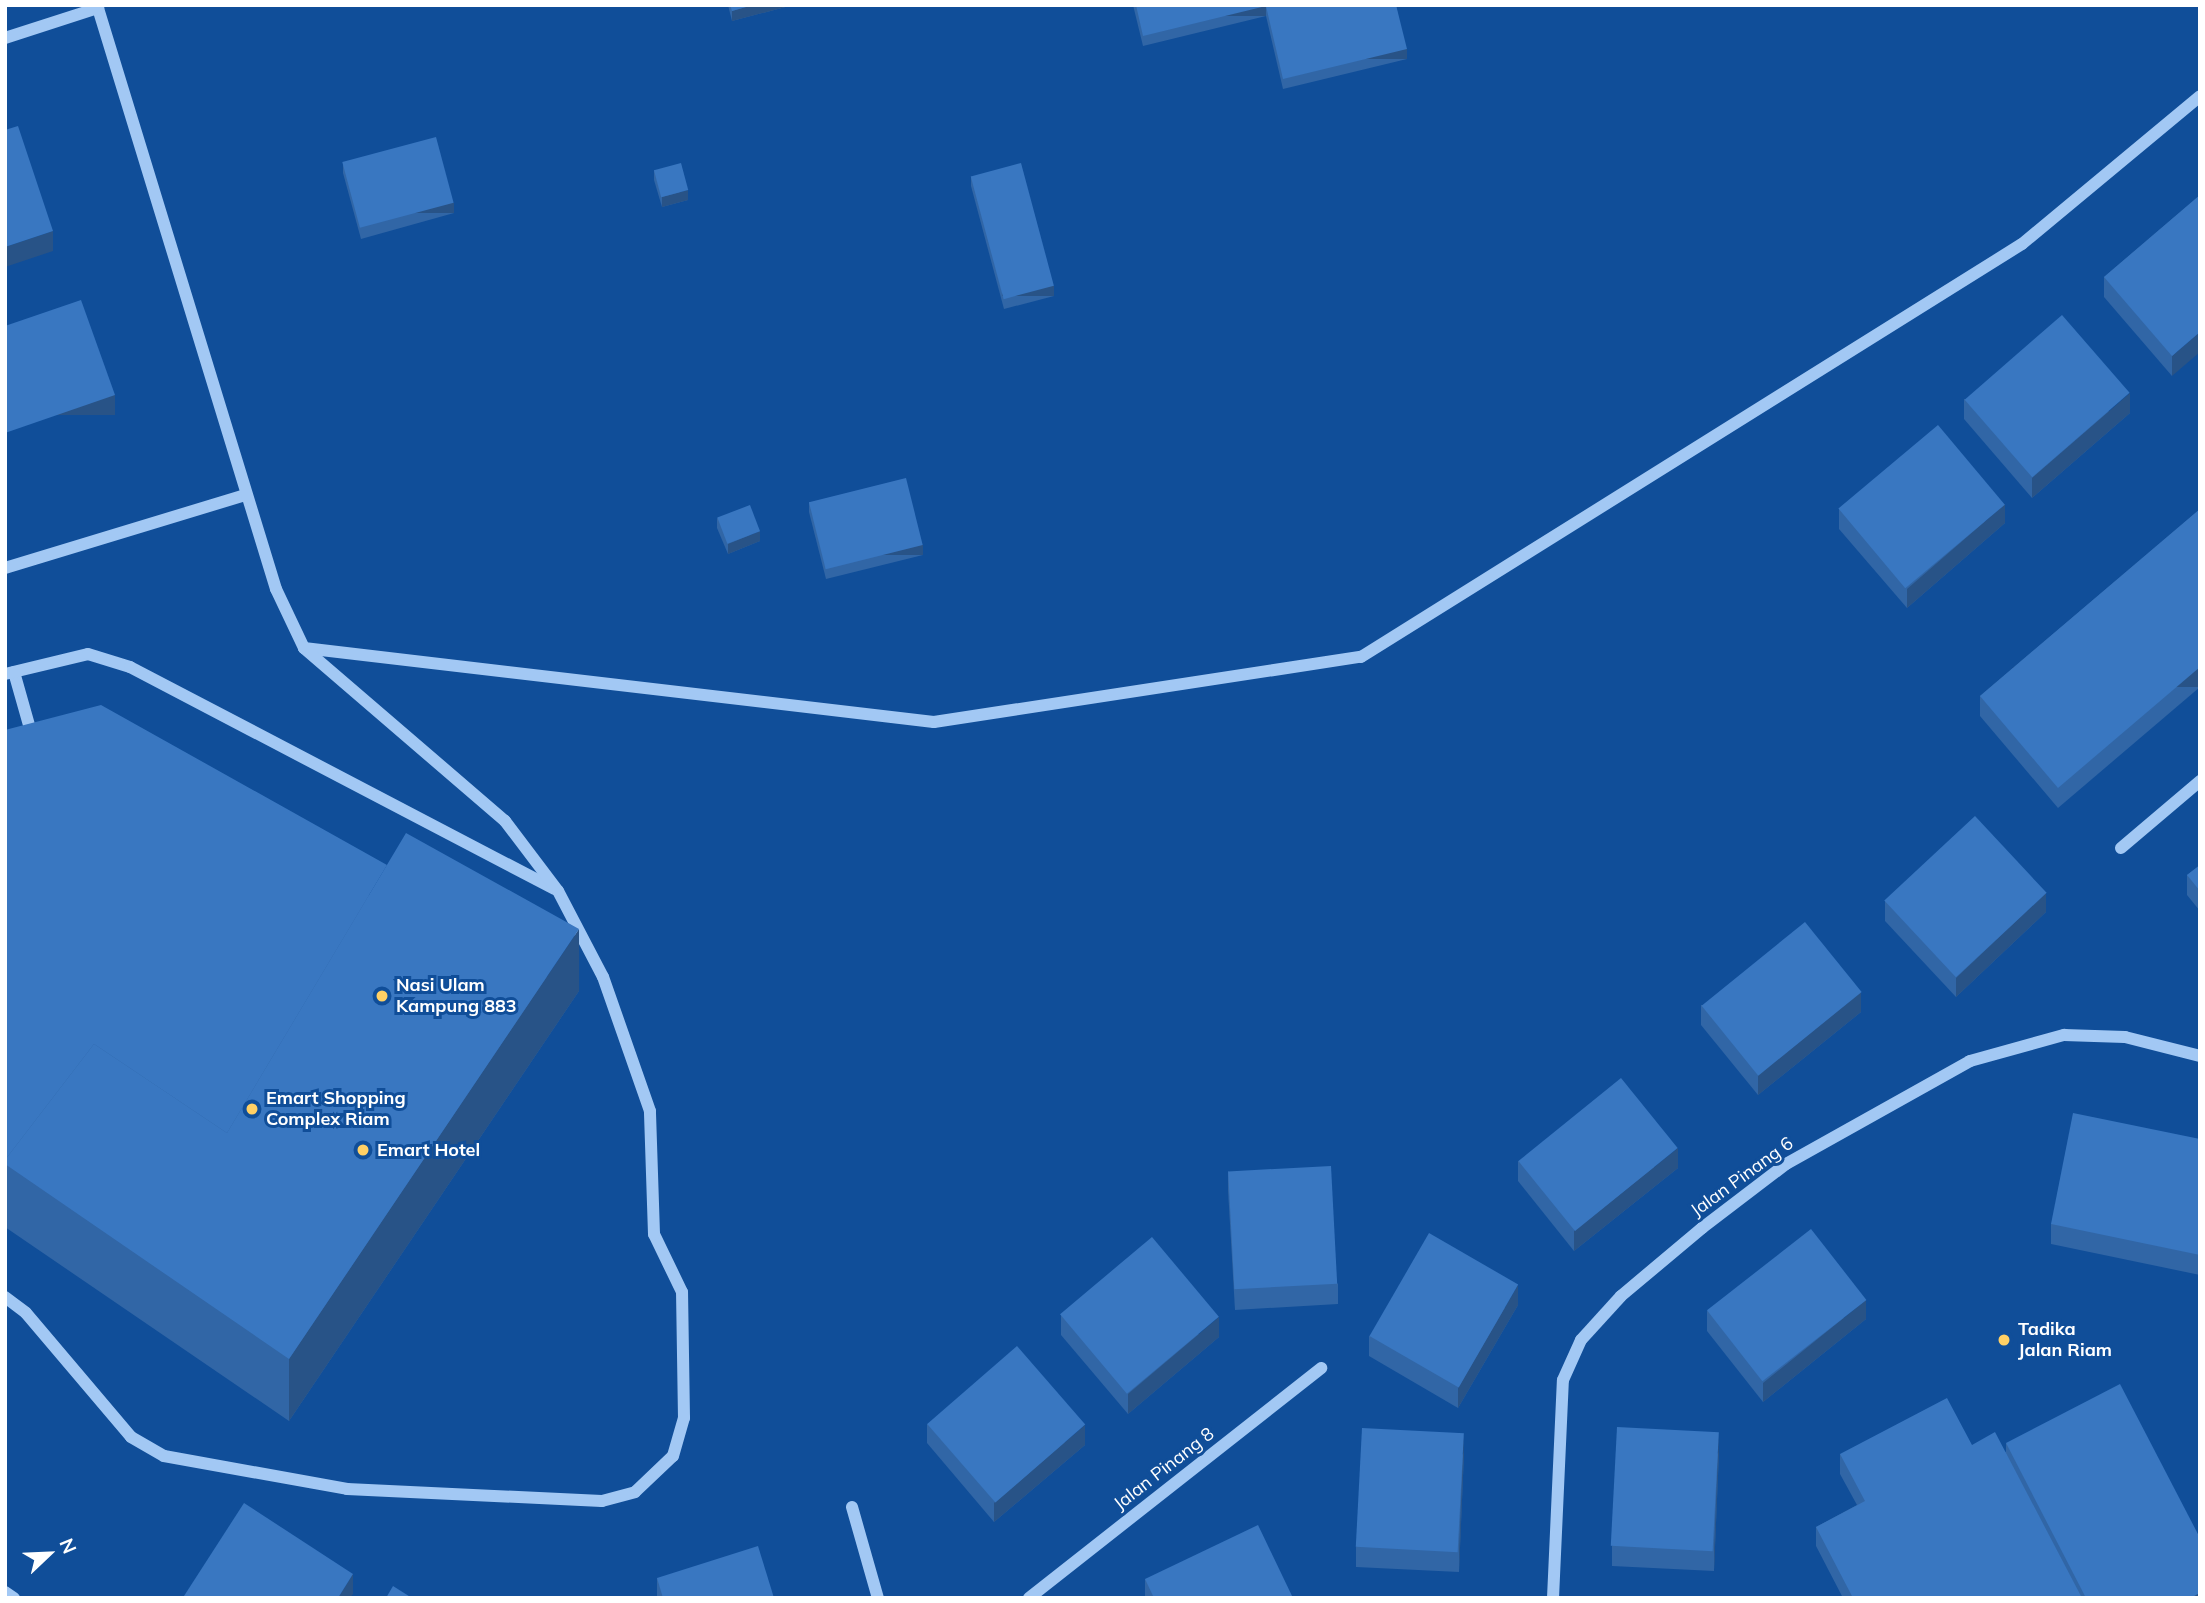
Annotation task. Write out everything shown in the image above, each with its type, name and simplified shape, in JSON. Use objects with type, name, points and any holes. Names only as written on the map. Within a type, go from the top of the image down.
[{"type":"street","points":[[5,38],[97,7],[276,589],[304,648],[505,821],[558,891],[603,977],[650,1111],[654,1234],[682,1292],[684,1418],[673,1456],[635,1492],[602,1500],[347,1489],[164,1457],[131,1437],[26,1314],[5,1297]]},
{"type":"street","points":[[304,648],[934,722],[1361,657],[2022,244],[2200,96]]},
{"type":"street","points":[[5,568],[246,495]]},
{"type":"street","points":[[30,751],[34,743],[10,673],[88,654],[130,667],[558,891]]},
{"type":"street","points":[[2122,848],[2200,781]]},
{"type":"street","name":"Jalan Pinang 6","points":[[1553,1598],[1563,1380],[1581,1340],[1597,1322],[1692,1236],[1786,1164],[1970,1061],[2064,1035],[2125,1037],[2200,1056]]},
{"type":"street","name":"Jalan Pinang 8","points":[[1029,1598],[1321,1368]]},
{"type":"street","points":[[852,1507],[878,1598]]},
{"type":"street","points":[[5,1592],[14,1598]]},
{"type":"building","points":[[730,5],[753,5],[732,11]]},
{"type":"building","points":[[1136,5],[1396,5],[1407,49],[1283,79],[1266,6],[1143,36]]},
{"type":"building","points":[[18,126],[53,231],[5,247],[5,130]]},
{"type":"building","points":[[436,137],[454,203],[360,228],[342,162]]},
{"type":"building","points":[[681,163],[688,190],[661,197],[654,170]]},
{"type":"building","points":[[1021,163],[1054,286],[1004,299],[971,176]]},
{"type":"building","points":[[2200,195],[2200,332],[2172,356],[2104,277]]},
{"type":"building","points":[[81,300],[115,395],[5,433],[5,326]]},
{"type":"building","points":[[2062,315],[2130,393],[2032,477],[1965,400]]},
{"type":"building","points":[[1938,425],[2005,505],[1905,588],[1838,509]]},
{"type":"building","points":[[906,478],[923,545],[826,569],[809,502]]},
{"type":"building","points":[[750,505],[760,531],[727,544],[717,518]]},
{"type":"building","points":[[2200,509],[2200,667],[2058,788],[1980,696]]},
{"type":"building","points":[[101,705],[387,865],[227,1133],[94,1044],[5,1160],[5,730]]},
{"type":"building","points":[[1975,816],[2047,893],[1956,977],[1884,901]]},
{"type":"building","name":"Emart Hotel","points":[[406,833],[579,929],[289,1359],[5,1164],[5,1160],[94,1044],[227,1133]]},
{"type":"building","points":[[2200,865],[2200,891],[2187,875]]},
{"type":"building","points":[[1805,922],[1862,992],[1758,1076],[1702,1006]]},
{"type":"building","points":[[1621,1078],[1678,1148],[1575,1231],[1518,1161]]},
{"type":"building","points":[[2073,1113],[2200,1139],[2200,1255],[2051,1224]]},
{"type":"building","points":[[1331,1166],[1337,1284],[1234,1289],[1228,1171]]},
{"type":"building","points":[[1811,1229],[1866,1300],[1762,1381],[1707,1310]]},
{"type":"building","points":[[1429,1233],[1518,1284],[1459,1388],[1370,1336]]},
{"type":"building","points":[[1152,1237],[1219,1317],[1127,1394],[1060,1314]]},
{"type":"building","points":[[1017,1346],[1085,1424],[995,1503],[927,1424]]},
{"type":"building","points":[[2120,1384],[2200,1538],[2200,1593],[2190,1598],[2086,1598],[2006,1443]]},
{"type":"building","points":[[1947,1398],[1972,1445],[1995,1432],[2082,1598],[1853,1598],[1816,1527],[1865,1501],[1840,1454]]},
{"type":"building","points":[[1617,1427],[1719,1432],[1713,1551],[1611,1546]]},
{"type":"building","points":[[1362,1428],[1464,1433],[1458,1552],[1356,1547]]},
{"type":"building","points":[[244,1503],[353,1574],[338,1598],[184,1596]]},
{"type":"building","points":[[1258,1525],[1293,1598],[1154,1598],[1145,1579]]},
{"type":"building","points":[[758,1546],[774,1598],[663,1598],[657,1578]]},
{"type":"building","points":[[393,1586],[412,1598],[386,1598]]},
{"type":"building","points":[[1352,1596],[1384,1598],[1352,1598]]},
{"type":"place","name":"Nasi Ulam Kampung 883","points":[[382,996]]},
{"type":"place","name":"Emart Shopping Complex Riam","points":[[252,1109]]},
{"type":"place","name":"Emart Hotel","points":[[363,1150]]},
{"type":"place","name":"Tadika Jalan Riam","points":[[2004,1340]]}]
